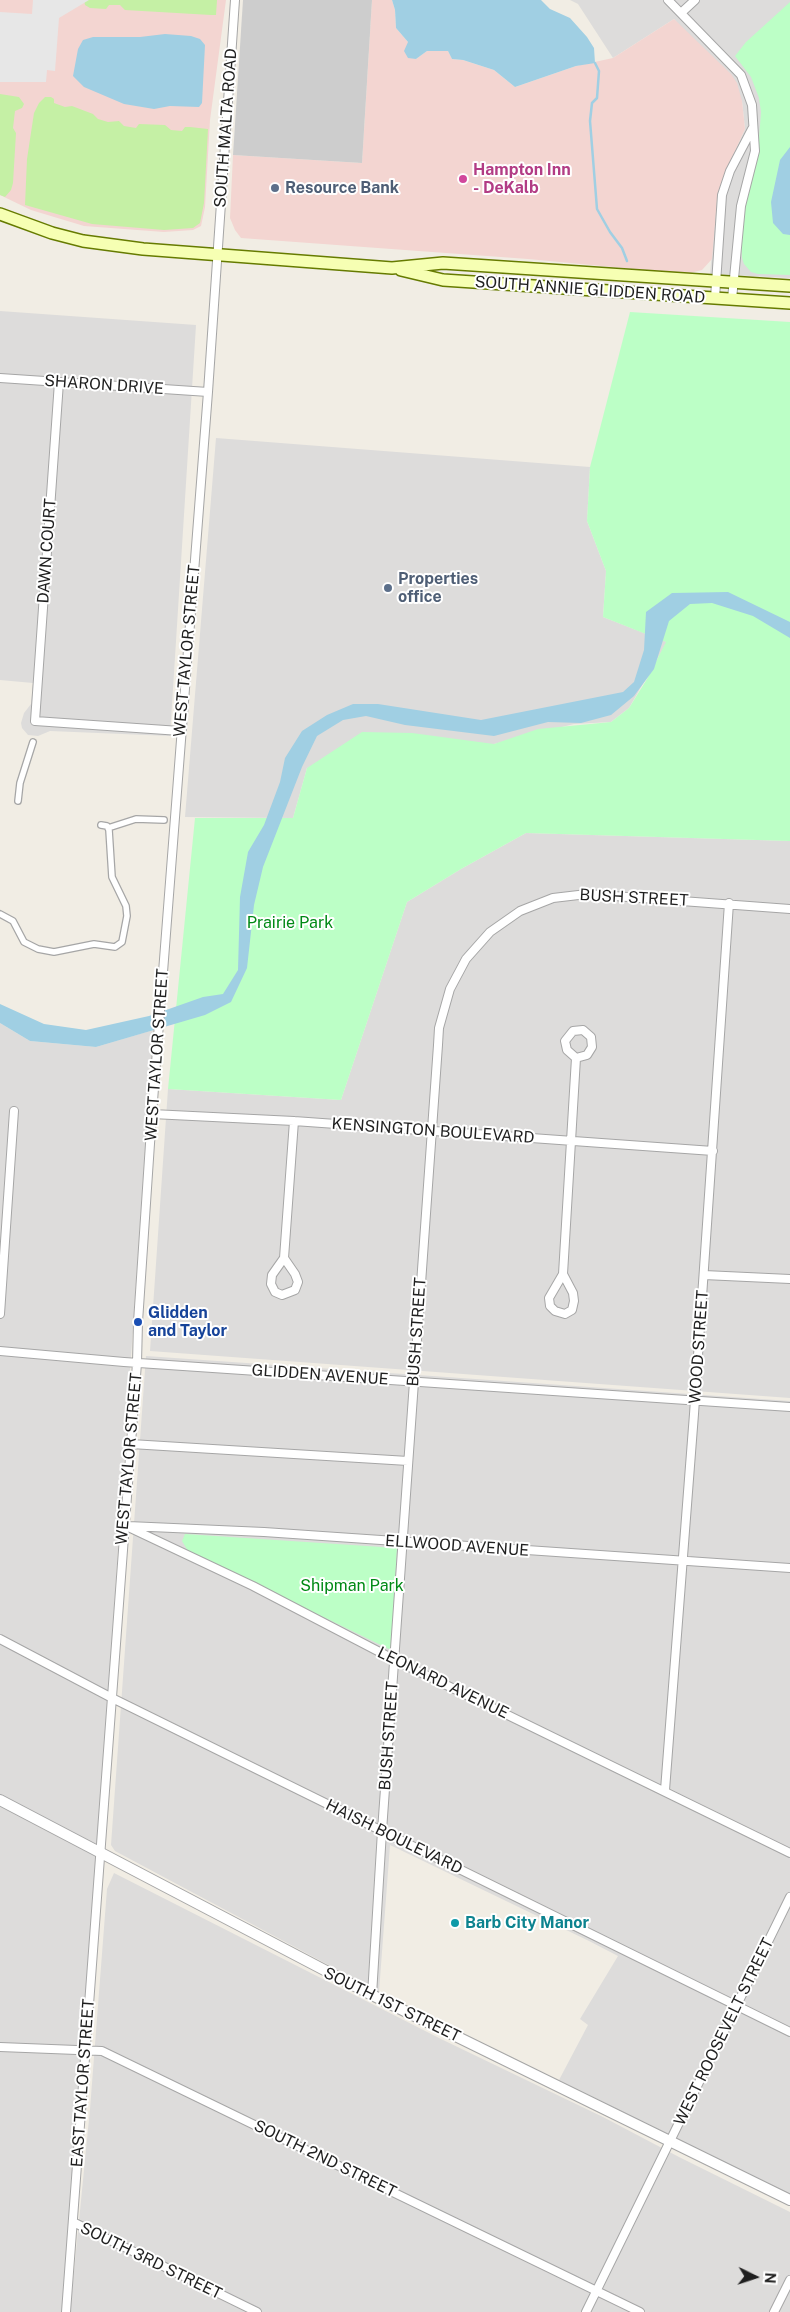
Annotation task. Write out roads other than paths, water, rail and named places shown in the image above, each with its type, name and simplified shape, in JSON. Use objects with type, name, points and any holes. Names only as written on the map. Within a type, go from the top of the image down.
[{"type":"main road","name":"SOUTH ANNIE GLIDDEN ROAD","points":[[0,214],[52,233],[83,241],[121,247],[218,256],[392,268],[443,264],[790,286]]},
{"type":"main road","name":"SOUTH ANNIE GLIDDEN ROAD","points":[[392,268],[443,280],[790,303]]},
{"type":"street","name":"SOUTH MALTA ROAD","points":[[218,256],[235,0]]},
{"type":"street","points":[[668,0],[741,75],[752,105],[755,150],[741,206],[732,299]]},
{"type":"street","points":[[681,13],[695,0]]},
{"type":"street","points":[[715,298],[722,195],[730,171],[753,127]]},
{"type":"street","name":"WEST TAYLOR STREET","points":[[101,1854],[180,731],[218,256]]},
{"type":"street","name":"SHARON DRIVE","points":[[0,378],[208,392]]},
{"type":"street","name":"DAWN COURT","points":[[60,382],[35,720],[180,731]]},
{"type":"street","points":[[18,801],[20,783],[33,742]]},
{"type":"street","points":[[101,825],[108,828],[136,819],[164,820]]},
{"type":"street","points":[[0,914],[13,921],[24,942],[38,949],[54,952],[94,944],[115,947],[122,942],[127,916],[123,898],[112,878],[108,828]]},
{"type":"street","name":"BUSH STREET","points":[[372,1996],[439,1028],[453,980],[481,940],[496,927],[520,911],[553,898],[579,894],[790,908]]},
{"type":"street","name":"WOOD STREET","points":[[665,1790],[695,1401],[729,903]]},
{"type":"street","points":[[563,1274],[573,1294],[574,1301],[572,1310],[565,1314],[555,1311],[550,1306],[549,1298],[563,1274],[576,1058]]},
{"type":"street","points":[[0,1314],[14,1111]]},
{"type":"street","name":"KENSINGTON BOULEVARD","points":[[152,1114],[294,1121],[713,1151]]},
{"type":"street","points":[[284,1258],[296,1274],[298,1282],[295,1290],[282,1295],[275,1292],[271,1284],[272,1275],[284,1258],[294,1121]]},
{"type":"street","points":[[704,1274],[790,1280]]},
{"type":"street","name":"GLIDDEN AVENUE","points":[[0,1351],[137,1363],[790,1407]]},
{"type":"street","points":[[131,1444],[408,1461]]},
{"type":"street","name":"ELLWOOD AVENUE","points":[[124,1525],[790,1568]]},
{"type":"street","name":"LEONARD AVENUE","points":[[124,1525],[253,1586],[395,1660],[665,1790],[790,1853]]},
{"type":"street","name":"HAISH BOULEVARD","points":[[0,1639],[112,1698],[790,2032]]},
{"type":"street","name":"SOUTH 1ST STREET","points":[[0,1800],[372,1996],[790,2200]]},
{"type":"street","name":"EAST TAYLOR STREET","points":[[66,2312],[101,1854]]},
{"type":"street","name":"WEST ROOSEVELT STREET","points":[[586,2312],[790,1897]]},
{"type":"street","name":"SOUTH 2ND STREET","points":[[0,2048],[102,2051],[640,2312]]},
{"type":"street","name":"SOUTH 3RD STREET","points":[[73,2222],[257,2312]]},
{"type":"street","points":[[774,2312],[790,2280]]},
{"type":"water","points":[[392,0],[541,0],[550,9],[570,18],[587,37],[594,48],[595,63],[576,66],[515,87],[494,70],[463,60],[452,59],[448,51],[427,51],[416,59],[408,58],[404,51],[408,42],[396,28],[395,10]]},
{"type":"water","points":[[165,34],[191,36],[200,39],[205,45],[202,103],[199,107],[170,106],[154,109],[124,104],[84,87],[73,76],[78,49],[83,40],[93,37],[140,37]]},
{"type":"water","points":[[790,147],[790,235],[783,234],[773,223],[771,202],[780,160]]},
{"type":"water","points":[[728,592],[790,622],[790,638],[753,616],[712,603],[690,604],[669,621],[654,669],[634,696],[611,715],[581,723],[548,722],[494,736],[405,725],[366,716],[343,720],[317,736],[302,767],[263,867],[254,905],[247,968],[231,1002],[205,1015],[96,1047],[30,1041],[0,1023],[0,1004],[44,1024],[86,1030],[149,1016],[203,997],[223,994],[238,970],[240,897],[248,852],[264,825],[280,782],[285,758],[302,731],[327,715],[353,704],[378,704],[481,720],[623,692],[634,682],[644,650],[646,612],[672,593]]},
{"type":"waterway","points":[[595,63],[599,71],[597,98],[592,103],[590,121],[597,209],[622,248],[627,261]]},
{"type":"place","name":"Hampton Inn - DeKalb","points":[[463,179]]},
{"type":"place","name":"Resource Bank","points":[[275,188]]},
{"type":"place","name":"Properties office","points":[[388,588]]},
{"type":"place","name":"Glidden and Taylor","points":[[138,1322]]},
{"type":"place","name":"Barb City Manor","points":[[455,1923]]},
{"type":"park label","name":"Prairie Park","points":[[290,923]]},
{"type":"park label","name":"Shipman Park","points":[[352,1586]]}]
